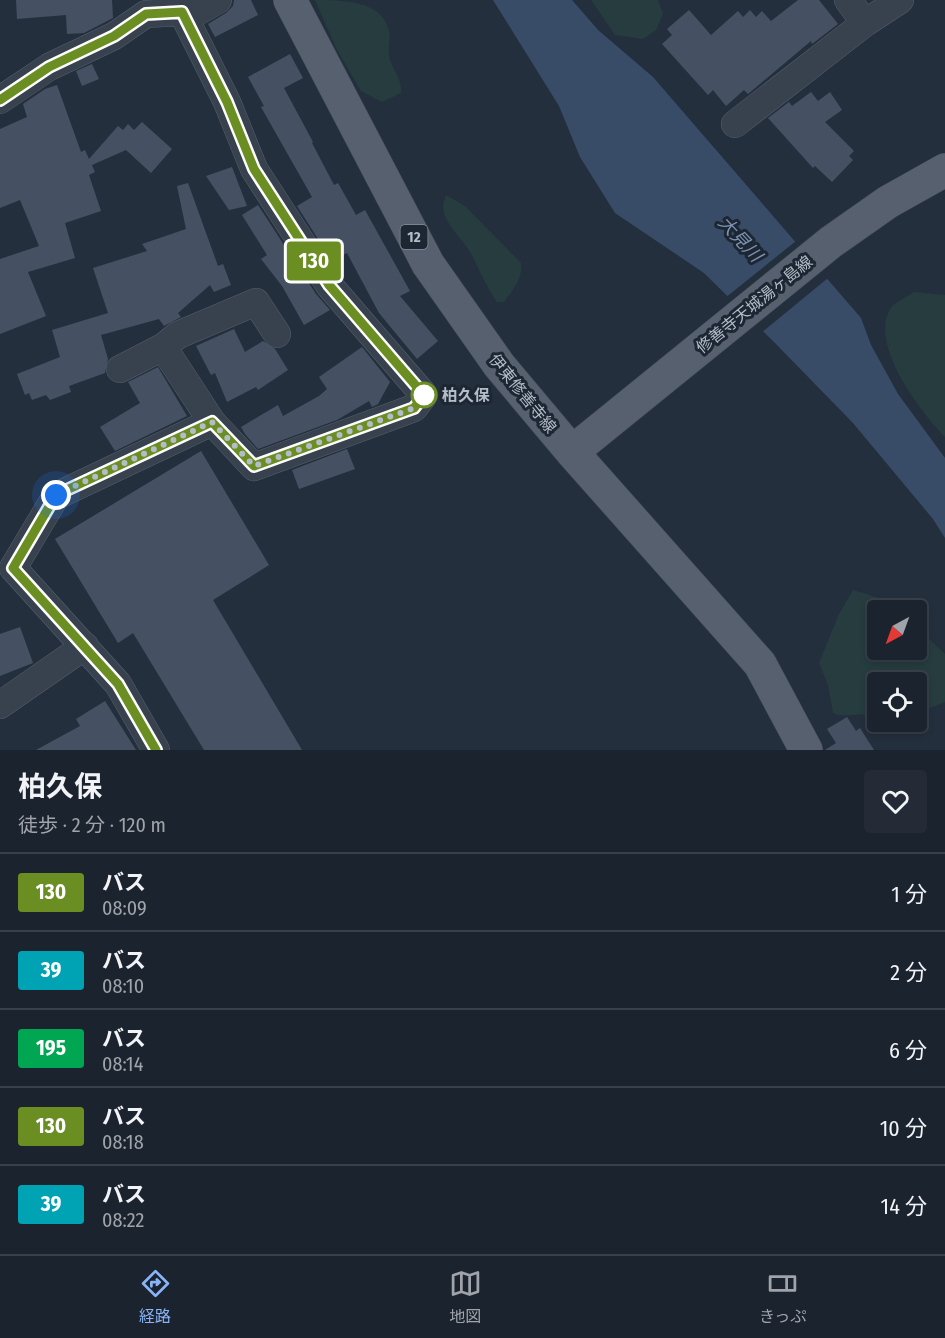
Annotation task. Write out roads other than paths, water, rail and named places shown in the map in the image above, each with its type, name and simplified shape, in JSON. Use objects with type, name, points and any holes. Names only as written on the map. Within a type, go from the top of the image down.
[{"type":"main road","name":"伊東修善寺線","points":[[290,0],[428,264],[499,365],[572,452],[760,663],[806,750]]},
{"type":"main road","name":"修善寺天城湯ヶ島線","points":[[572,452],[831,242],[888,202],[945,170]]},
{"type":"street","points":[[0,100],[49,67],[114,36],[146,14],[199,11],[218,0]]},
{"type":"street","points":[[848,0],[865,23]]},
{"type":"street","points":[[735,124],[865,23],[900,0]]},
{"type":"street","points":[[163,347],[212,422],[254,466],[414,408],[424,395],[329,285],[254,169],[227,102],[182,12]]},
{"type":"street","points":[[120,369],[163,347],[178,335],[256,302],[277,334]]},
{"type":"street","points":[[156,750],[118,684],[13,568],[56,495],[212,422]]},
{"type":"street","points":[[0,705],[85,646]]},
{"type":"water","name":"大見川","points":[[493,0],[572,0],[598,30],[653,77],[861,318],[871,345],[898,394],[945,458],[945,538],[933,519],[853,423],[704,273],[615,213],[580,157],[559,106]]},
{"type":"place","name":"柏久保","points":[[424,395]]}]
